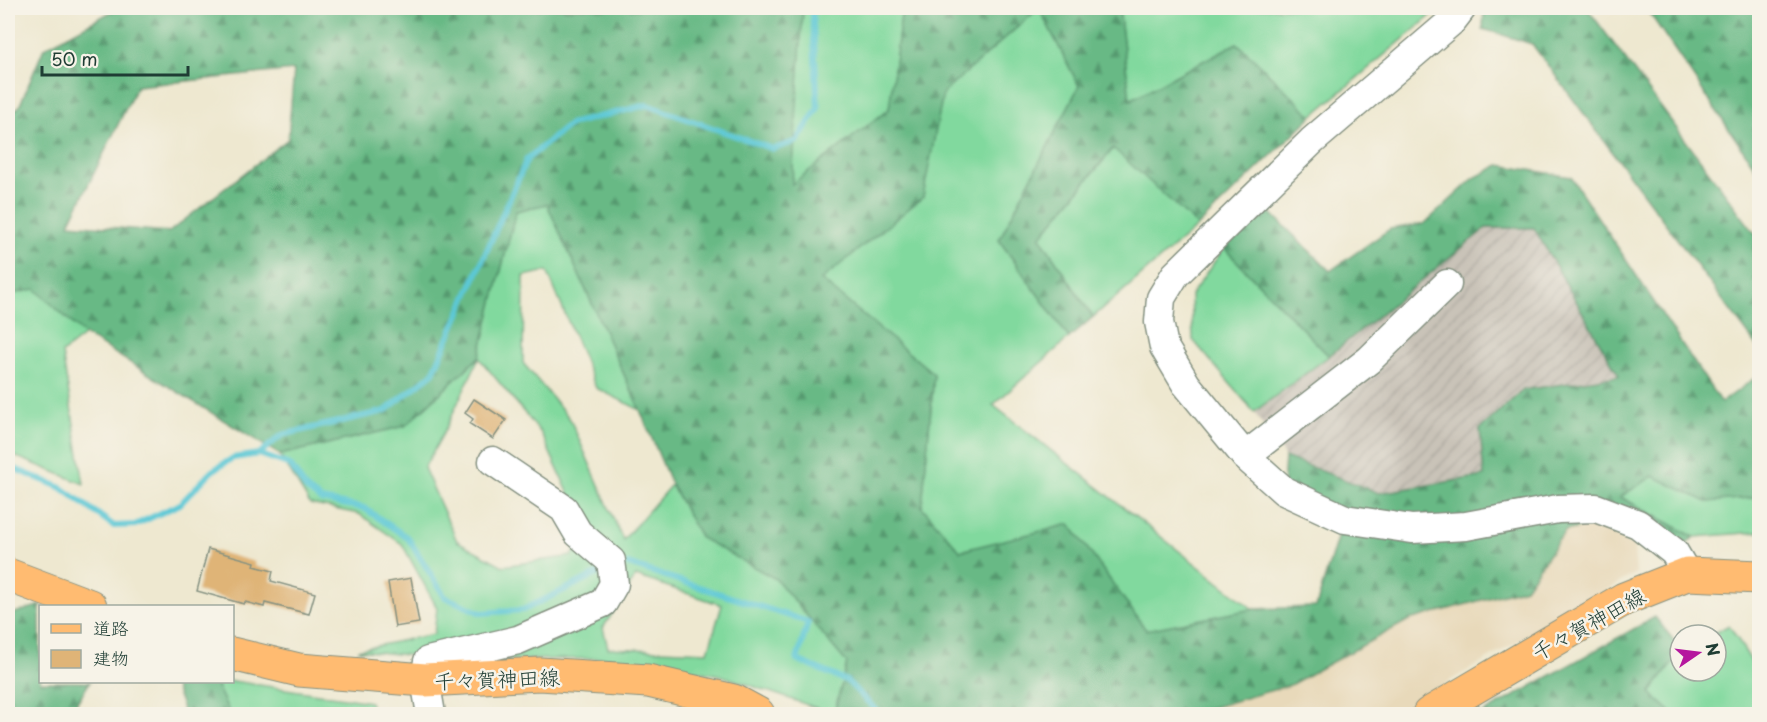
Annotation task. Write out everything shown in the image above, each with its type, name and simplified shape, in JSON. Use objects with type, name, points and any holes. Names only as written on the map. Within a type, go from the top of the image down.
[{"type":"main road","name":"千々賀神田線","points":[[1429,714],[1624,599],[1687,574],[1760,577]]},
{"type":"main road","points":[[8,575],[87,605]]},
{"type":"main road","name":"千々賀神田線","points":[[234,654],[299,670],[425,680],[540,674],[648,681],[734,701],[758,714]]},
{"type":"street","points":[[1461,8],[1452,21],[1303,150],[1175,275],[1161,298],[1159,322],[1164,347],[1186,384],[1245,456],[1284,491],[1345,519],[1412,529],[1466,526],[1558,509],[1596,508],[1638,524],[1674,552],[1687,574]]},
{"type":"street","points":[[1245,456],[1369,360],[1448,284]]},
{"type":"street","points":[[431,714],[425,680],[428,661],[518,640],[603,603],[614,584],[610,561],[578,533],[564,509],[493,461]]},
{"type":"shaded area","points":[[1486,228],[1534,228],[1619,376],[1523,390],[1480,429],[1484,476],[1379,493],[1285,457],[1254,412],[1329,356]]},
{"type":"shaded area","points":[[1595,524],[1634,547],[1636,573],[1392,714],[1190,714],[1290,685],[1409,620],[1525,588],[1565,531]]},
{"type":"green space","points":[[118,8],[803,8],[792,184],[889,109],[902,8],[1039,8],[943,93],[923,197],[821,280],[934,374],[922,507],[960,551],[1070,524],[1146,630],[1253,609],[1316,607],[1339,532],[1283,486],[1285,457],[1379,493],[1484,476],[1480,429],[1523,390],[1619,376],[1534,228],[1486,228],[1329,356],[1224,248],[1269,211],[1330,271],[1390,229],[1424,224],[1474,178],[1499,165],[1571,177],[1721,403],[1759,375],[1759,497],[1707,502],[1653,476],[1620,497],[1694,537],[1679,551],[1621,519],[1565,531],[1525,588],[1409,620],[1290,685],[1190,714],[834,714],[847,663],[776,579],[701,538],[671,484],[547,204],[516,211],[479,357],[405,426],[280,455],[85,335],[35,289],[8,295],[8,116],[19,107],[44,48]],"holes":[[[294,70],[288,139],[169,232],[69,224],[137,86]]]},
{"type":"green space","points":[[803,8],[902,8],[889,109],[791,185]]},
{"type":"green space","points":[[1039,8],[1079,86],[999,240],[1069,338],[993,405],[1253,609],[1146,630],[1070,524],[960,551],[922,507],[934,374],[821,280],[922,197],[943,93]]},
{"type":"green space","points":[[1039,8],[1119,8],[1130,100],[1237,43],[1312,116],[1198,226],[1113,148],[1040,237],[1093,317],[1069,338],[999,240],[1079,86]]},
{"type":"green space","points":[[1119,8],[1440,8],[1312,116],[1237,43],[1130,100]]},
{"type":"green space","points":[[1484,8],[1587,8],[1759,239],[1759,349],[1532,44],[1483,29]]},
{"type":"green space","points":[[1646,8],[1759,8],[1759,173]]},
{"type":"green space","points":[[1114,148],[1198,226],[1093,317],[1040,237]]},
{"type":"green space","points":[[547,204],[640,410],[596,388],[547,271],[524,276],[523,363],[570,419],[623,540],[671,485],[701,538],[776,579],[847,663],[834,714],[720,675],[614,658],[467,661],[357,650],[434,634],[437,608],[402,544],[359,514],[310,504],[280,455],[405,426],[479,357],[516,211]],"holes":[[[479,358],[541,433],[585,529],[572,556],[503,566],[457,541],[424,468]],[[636,576],[722,605],[708,652],[608,648],[603,628]]]},
{"type":"green space","points":[[1224,248],[1329,356],[1254,412],[1193,340],[1191,295]]},
{"type":"green space","points":[[35,288],[85,335],[62,353],[84,484],[12,455],[8,445],[8,295]]},
{"type":"green space","points":[[1653,476],[1707,502],[1759,497],[1759,532],[1694,537],[1619,496]]},
{"type":"green space","points":[[39,606],[39,683],[89,683],[72,710],[72,714],[8,714],[8,615]]},
{"type":"green space","points":[[1655,617],[1668,633],[1668,669],[1650,693],[1673,714],[1482,714]]},
{"type":"green space","points":[[1728,626],[1759,674],[1759,714],[1673,714],[1650,693],[1668,669],[1668,683],[1728,683]]},
{"type":"green space","points":[[234,681],[370,702],[374,714],[230,714],[215,683],[234,683]]},
{"type":"green space","points":[[173,683],[215,683],[230,714],[180,714],[183,709]]},
{"type":"building","points":[[474,399],[506,420],[493,439],[470,424],[473,419],[465,413]]},
{"type":"building","points":[[208,549],[255,562],[254,566],[273,571],[271,581],[315,593],[309,614],[265,603],[264,607],[245,602],[244,604],[197,591]]},
{"type":"building","points":[[411,578],[419,623],[395,627],[388,582]]},
{"type":"waterway","points":[[259,454],[282,435],[385,411],[433,373],[527,159],[570,124],[647,105],[773,149],[797,141],[818,108],[812,8]]},
{"type":"waterway","points":[[8,466],[62,488],[114,526],[135,525],[180,504],[212,471],[233,458],[259,454],[290,465],[306,489],[321,500],[364,508],[408,538],[445,597],[481,613],[523,610],[599,573]]},
{"type":"waterway","points":[[628,564],[808,622],[797,660],[847,681],[880,714]]}]
